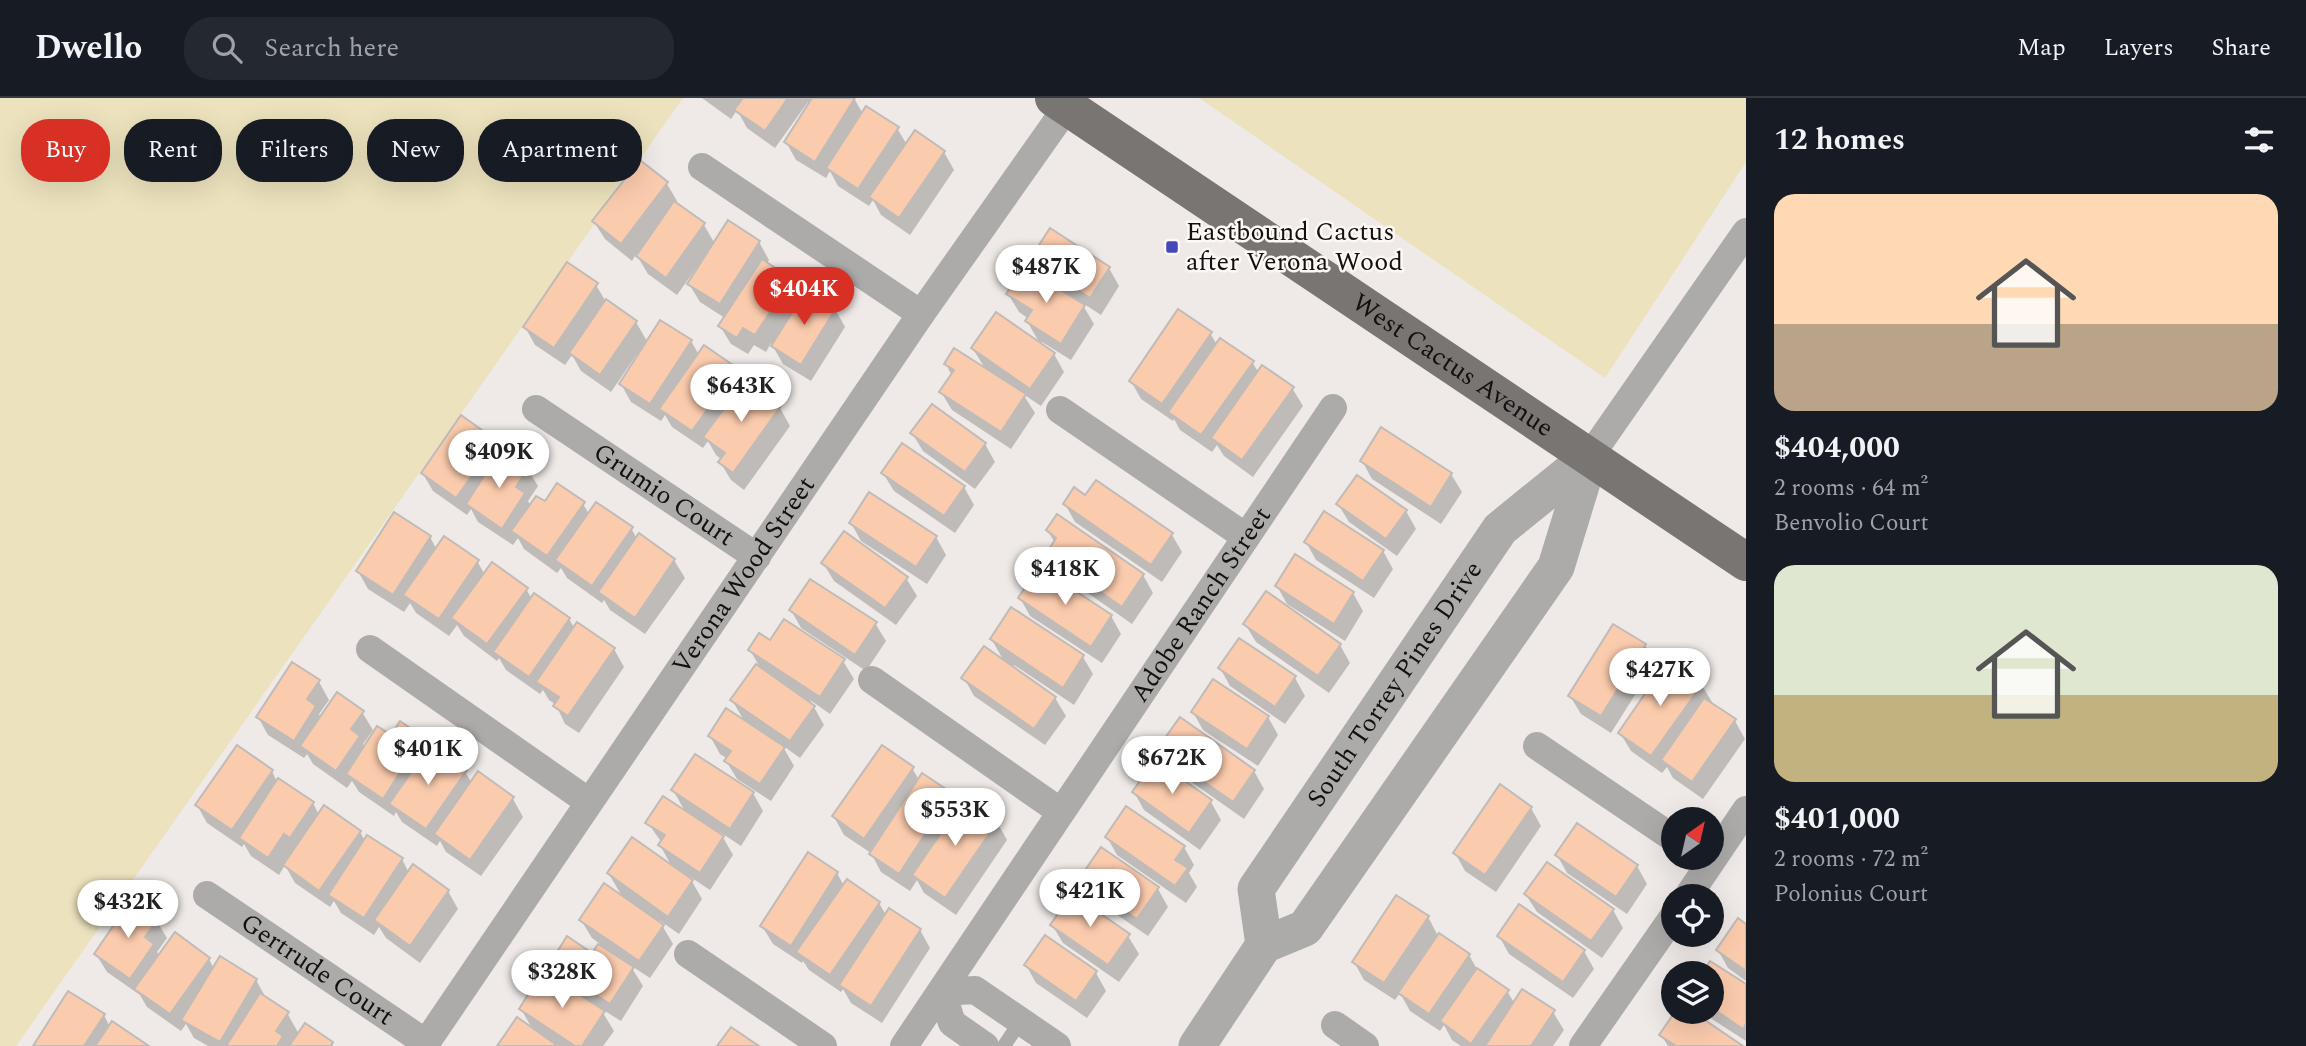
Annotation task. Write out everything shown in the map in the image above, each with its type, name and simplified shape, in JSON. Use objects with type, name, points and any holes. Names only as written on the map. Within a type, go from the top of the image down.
[{"type":"main road","name":"West Cactus Avenue","points":[[1060,102],[1746,562]]},
{"type":"street","name":"Verona Wood Street","points":[[425,1045],[921,314],[1060,102]]},
{"type":"street","points":[[702,167],[921,314]]},
{"type":"street","name":"South Torrey Pines Drive","points":[[1590,456],[1556,567],[1305,928],[1264,945],[1256,889],[1500,529],[1590,456],[1746,232]]},
{"type":"street","name":"Adobe Ranch Street","points":[[904,1046],[1333,408]]},
{"type":"street","name":"Grumio Court","points":[[536,409],[757,557]]},
{"type":"street","points":[[1059,410],[1246,537]]},
{"type":"street","points":[[370,649],[589,802]]},
{"type":"street","points":[[872,680],[1061,812]]},
{"type":"street","points":[[1537,746],[1661,830]]},
{"type":"street","points":[[1724,838],[1746,810]]},
{"type":"street","name":"Gertrude Court","points":[[207,895],[425,1045]]},
{"type":"street","points":[[1583,1046],[1661,934]]},
{"type":"street","points":[[1197,1046],[1264,945]]},
{"type":"street","points":[[688,954],[823,1046]]},
{"type":"street","points":[[985,1046],[952,1023],[942,992],[975,990],[1057,1046]]},
{"type":"street","points":[[1335,1025],[1365,1046]]},
{"type":"lane","points":[[1004,1046],[1020,1022]]},
{"type":"sand","points":[[0,98],[683,98],[642,156],[642,119],[478,119],[478,182],[624,182],[16,1046],[0,1046]]},
{"type":"sand","points":[[1199,98],[1746,98],[1746,162],[1605,378]]},
{"type":"building","points":[[743,98],[788,98],[765,131],[734,110]]},
{"type":"building","points":[[812,98],[855,98],[815,162],[784,142]]},
{"type":"building","points":[[866,106],[899,127],[858,189],[826,168]]},
{"type":"building","points":[[915,130],[945,151],[899,218],[869,197]]},
{"type":"building","points":[[642,162],[668,182],[621,244],[592,221],[623,182],[642,182]]},
{"type":"building","points":[[674,201],[705,223],[666,278],[636,256]]},
{"type":"building","points":[[728,220],[760,241],[720,304],[687,284]]},
{"type":"building","points":[[1050,228],[1110,267],[1090,298],[1030,259]]},
{"type":"building","points":[[762,259],[792,279],[755,335],[743,328],[737,338],[718,326]]},
{"type":"building","points":[[567,262],[598,283],[554,348],[523,327]]},
{"type":"building","points":[[1024,267],[1085,305],[1061,344],[1025,321],[1032,310],[1006,294]]},
{"type":"building","points":[[807,289],[836,308],[801,365],[771,346]]},
{"type":"building","points":[[606,299],[637,321],[600,375],[569,353]]},
{"type":"building","points":[[1178,309],[1212,332],[1162,404],[1129,381]]},
{"type":"building","points":[[996,312],[1055,353],[1030,389],[971,348]]},
{"type":"building","points":[[660,320],[692,340],[650,404],[619,384]]},
{"type":"building","points":[[1220,338],[1254,361],[1201,435],[1168,412]]},
{"type":"building","points":[[704,345],[737,368],[692,431],[659,409]]},
{"type":"building","points":[[954,348],[1026,394],[1001,432],[939,392],[954,370],[944,364]]},
{"type":"building","points":[[1262,365],[1294,387],[1242,460],[1211,438]]},
{"type":"building","points":[[745,380],[781,406],[733,473],[718,462],[725,453],[703,437]]},
{"type":"building","points":[[932,404],[986,443],[965,472],[910,433]]},
{"type":"building","points":[[461,415],[497,441],[456,498],[421,473]]},
{"type":"building","points":[[1381,427],[1452,473],[1431,507],[1360,461]]},
{"type":"building","points":[[902,443],[965,486],[944,516],[881,473]]},
{"type":"building","points":[[501,449],[529,467],[516,487],[525,493],[502,529],[466,504]]},
{"type":"building","points":[[1357,475],[1407,510],[1386,539],[1336,504]]},
{"type":"building","points":[[1096,480],[1173,533],[1151,565],[1063,504],[1074,487],[1085,495]]},
{"type":"building","points":[[557,483],[585,502],[547,556],[511,531],[536,496],[545,501]]},
{"type":"building","points":[[869,492],[937,536],[916,567],[849,523]]},
{"type":"building","points":[[596,502],[633,527],[592,586],[555,560]]},
{"type":"building","points":[[1324,511],[1384,550],[1363,581],[1304,542]]},
{"type":"building","points":[[394,512],[431,536],[393,595],[356,571]]},
{"type":"building","points":[[1057,514],[1144,574],[1122,607],[1046,554],[1056,538],[1046,530]]},
{"type":"building","points":[[844,531],[908,577],[885,608],[821,563]]},
{"type":"building","points":[[639,533],[675,559],[635,618],[598,592]]},
{"type":"building","points":[[444,536],[479,560],[439,619],[403,595]]},
{"type":"building","points":[[1295,554],[1354,592],[1334,624],[1275,586]]},
{"type":"building","points":[[492,562],[528,588],[487,644],[451,618]]},
{"type":"building","points":[[1039,567],[1112,615],[1091,647],[1018,598]]},
{"type":"building","points":[[810,579],[877,622],[855,655],[789,610]]},
{"type":"building","points":[[1266,591],[1341,644],[1318,676],[1243,624]]},
{"type":"building","points":[[534,593],[570,618],[529,677],[493,652]]},
{"type":"building","points":[[1011,607],[1084,655],[1063,688],[990,639]]},
{"type":"building","points":[[784,619],[845,659],[820,697],[748,650],[759,633],[770,640]]},
{"type":"building","points":[[577,622],[615,648],[568,716],[553,706],[559,697],[536,682]]},
{"type":"building","points":[[1613,624],[1646,644],[1601,716],[1568,696]]},
{"type":"building","points":[[1239,638],[1296,676],[1275,707],[1218,668]]},
{"type":"building","points":[[984,646],[1056,697],[1034,729],[961,678]]},
{"type":"building","points":[[1669,659],[1703,683],[1651,756],[1618,733]]},
{"type":"building","points":[[292,662],[320,680],[307,699],[316,706],[294,741],[256,717]]},
{"type":"building","points":[[756,664],[815,706],[790,741],[730,700]]},
{"type":"building","points":[[1213,679],[1269,716],[1247,749],[1191,712]]},
{"type":"building","points":[[337,692],[364,711],[351,729],[360,736],[336,771],[300,746]]},
{"type":"building","points":[[1704,698],[1736,719],[1692,782],[1661,760]]},
{"type":"building","points":[[726,708],[785,747],[760,784],[724,761],[731,751],[708,736]]},
{"type":"building","points":[[1180,717],[1255,770],[1233,802],[1157,749]]},
{"type":"building","points":[[400,721],[423,737],[383,799],[346,774],[377,726],[391,735]]},
{"type":"building","points":[[237,745],[273,770],[232,830],[195,805]]},
{"type":"building","points":[[430,745],[467,770],[426,829],[389,804]]},
{"type":"building","points":[[882,745],[914,767],[864,839],[832,816]]},
{"type":"building","points":[[695,754],[754,792],[730,829],[671,790]]},
{"type":"building","points":[[1155,760],[1212,800],[1189,833],[1132,792]]},
{"type":"building","points":[[478,771],[514,797],[470,860],[434,834]]},
{"type":"building","points":[[922,773],[952,793],[899,874],[869,854]]},
{"type":"building","points":[[278,778],[314,802],[290,838],[284,834],[268,858],[239,838]]},
{"type":"building","points":[[1500,784],[1532,807],[1485,875],[1453,853]]},
{"type":"building","points":[[663,796],[724,836],[700,873],[658,845],[665,835],[645,823]]},
{"type":"building","points":[[965,798],[998,821],[945,898],[912,875]]},
{"type":"building","points":[[324,805],[361,831],[319,891],[283,865]]},
{"type":"building","points":[[1126,806],[1185,846],[1175,860],[1188,868],[1175,886],[1105,837]]},
{"type":"building","points":[[1577,823],[1638,865],[1616,897],[1555,855]]},
{"type":"building","points":[[367,835],[403,858],[364,918],[328,895]]},
{"type":"building","points":[[632,837],[693,880],[668,917],[607,873]]},
{"type":"building","points":[[1101,847],[1159,887],[1137,919],[1079,879]]},
{"type":"building","points":[[808,852],[838,872],[791,946],[760,926]]},
{"type":"building","points":[[1547,862],[1614,909],[1591,941],[1524,894]]},
{"type":"building","points":[[413,864],[449,890],[410,946],[374,920]]},
{"type":"building","points":[[847,879],[880,902],[830,975],[796,952]]},
{"type":"building","points":[[604,883],[664,925],[639,961],[579,920]]},
{"type":"building","points":[[1072,894],[1130,934],[1108,965],[1050,925]]},
{"type":"building","points":[[1396,895],[1429,916],[1384,983],[1352,962]]},
{"type":"building","points":[[131,900],[158,919],[145,937],[154,944],[130,979],[94,954]]},
{"type":"building","points":[[1519,904],[1585,950],[1563,982],[1497,936]]},
{"type":"building","points":[[889,908],[921,929],[871,1006],[839,985]]},
{"type":"building","points":[[1738,918],[1746,924],[1746,971],[1716,950],[1724,947],[1724,938]]},
{"type":"building","points":[[175,932],[210,958],[170,1014],[134,989]]},
{"type":"building","points":[[1439,933],[1470,954],[1429,1014],[1398,993]]},
{"type":"building","points":[[1045,935],[1097,971],[1076,1001],[1024,965]]},
{"type":"building","points":[[567,936],[592,953],[598,944],[634,967],[610,1004],[549,965]]},
{"type":"building","points":[[220,956],[257,979],[220,1042],[181,1020]]},
{"type":"building","points":[[1477,968],[1509,990],[1471,1044],[1440,1021]]},
{"type":"building","points":[[1724,970],[1746,984],[1746,1024],[1743,1029],[1724,1016]]},
{"type":"building","points":[[543,971],[605,1011],[582,1046],[575,1046],[519,1009]]},
{"type":"building","points":[[1522,989],[1555,1010],[1531,1046],[1485,1046]]},
{"type":"building","points":[[68,991],[105,1014],[84,1046],[33,1046]]},
{"type":"building","points":[[260,993],[289,1012],[276,1031],[283,1036],[277,1046],[226,1046]]},
{"type":"building","points":[[517,1017],[558,1046],[497,1046]]},
{"type":"building","points":[[112,1021],[149,1046],[95,1046]]},
{"type":"building","points":[[305,1023],[333,1042],[331,1046],[289,1046]]},
{"type":"building","points":[[1667,1024],[1711,1024],[1743,1046],[1676,1046],[1659,1035]]},
{"type":"building","points":[[731,1027],[759,1046],[717,1046]]},
{"type":"place","name":"Eastbound Cactus after Verona Wood","points":[[1172,247]]}]
